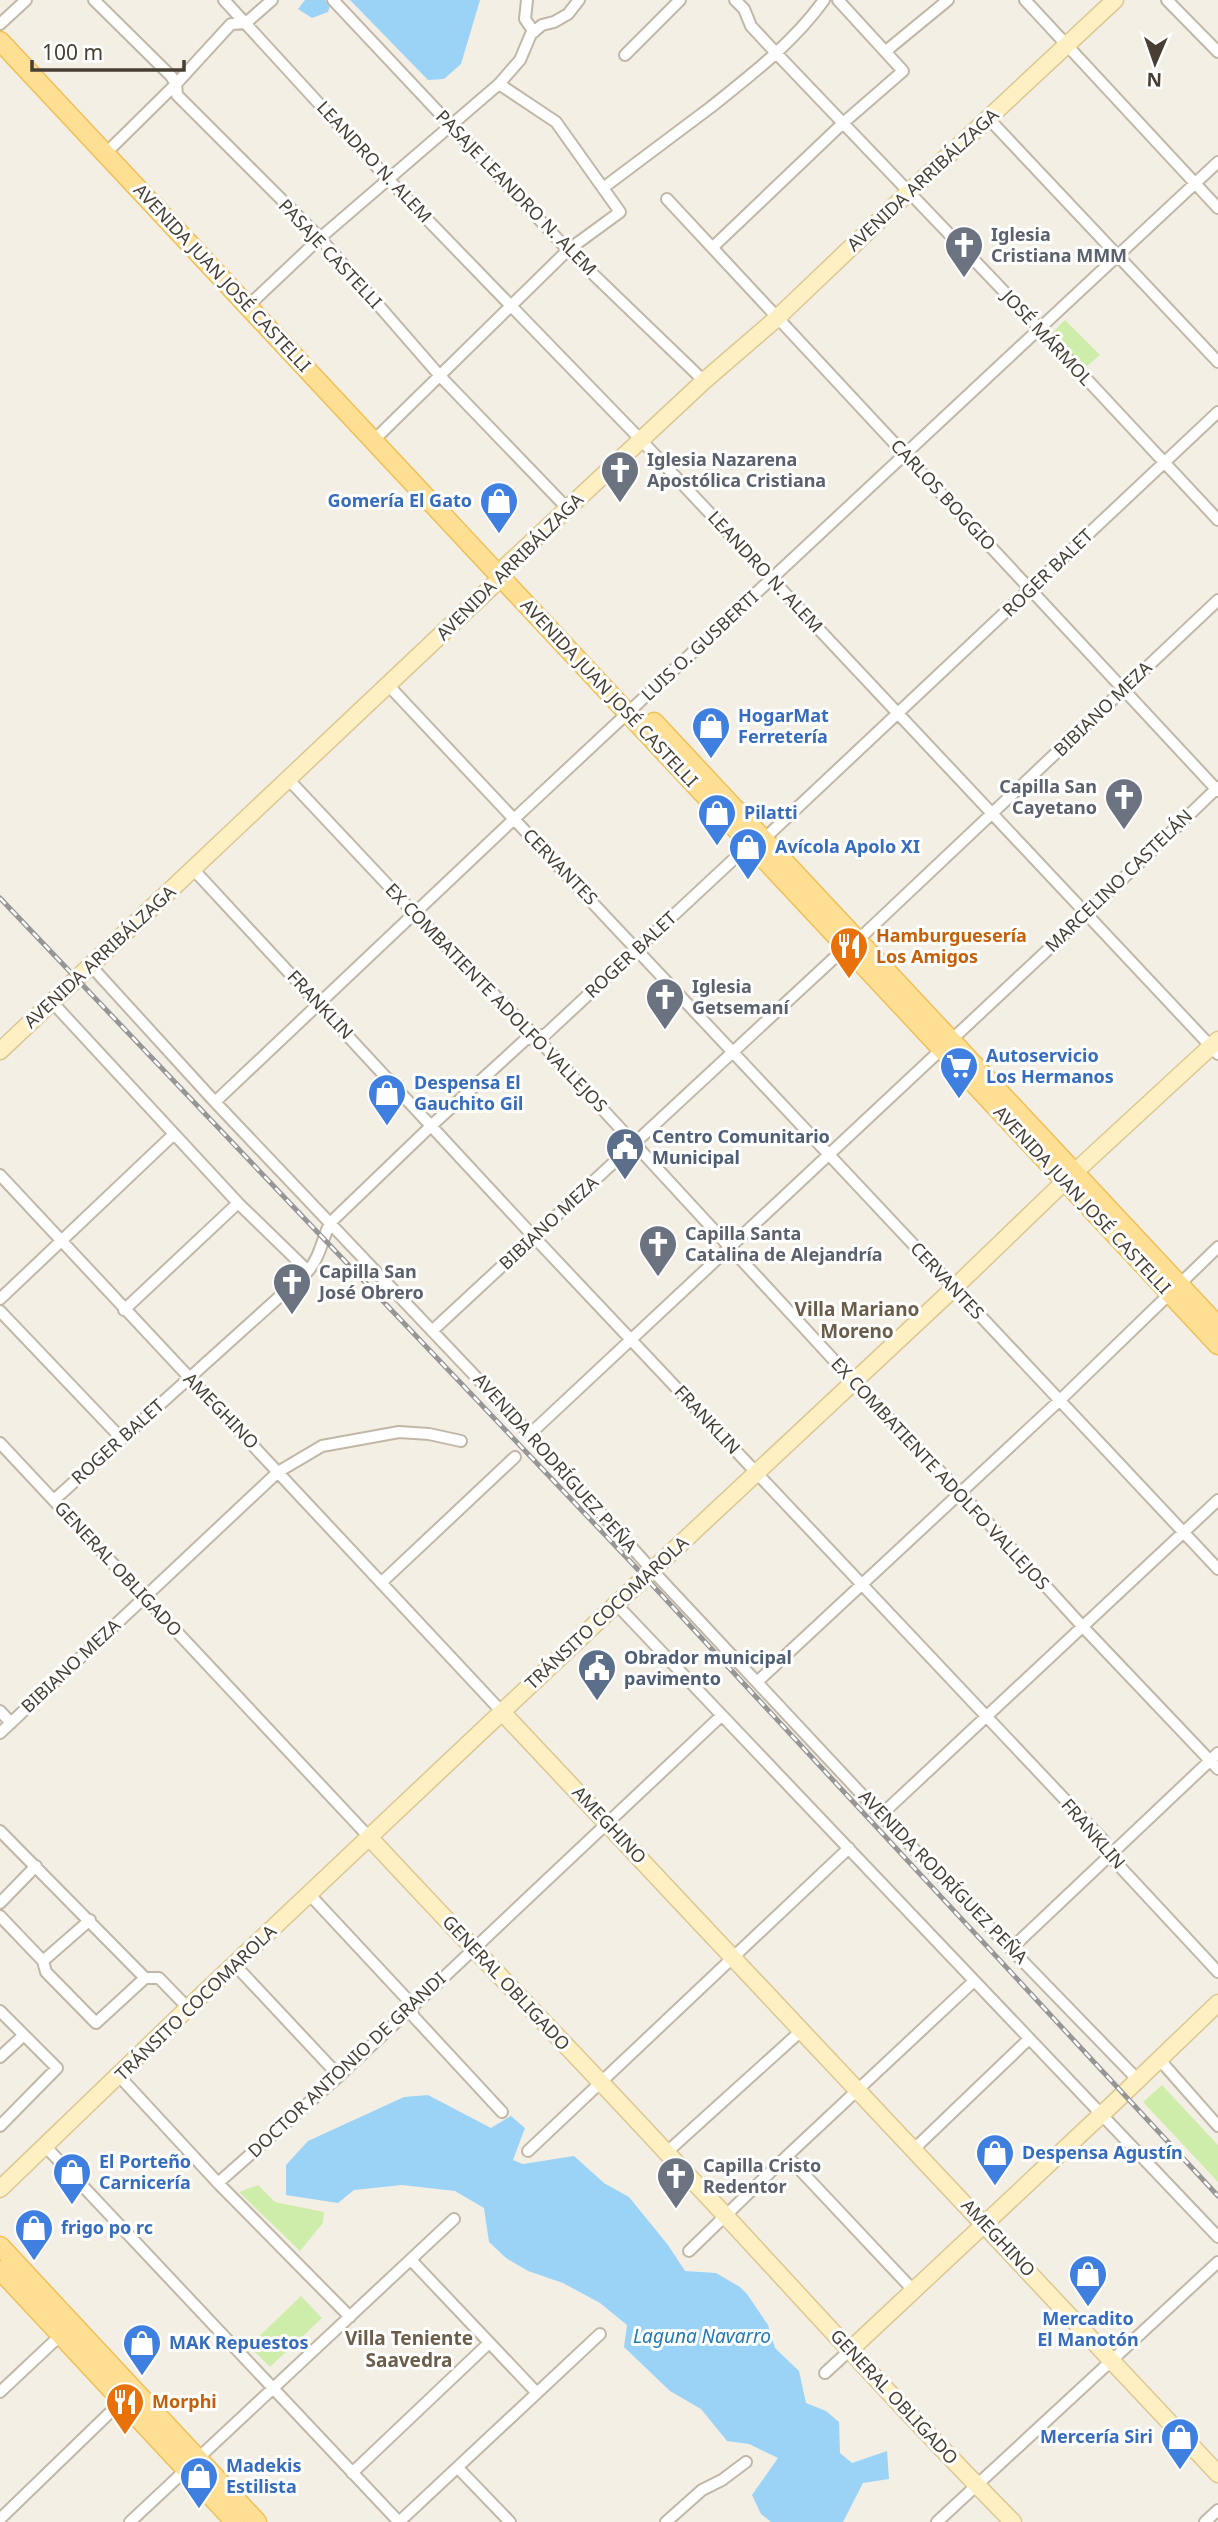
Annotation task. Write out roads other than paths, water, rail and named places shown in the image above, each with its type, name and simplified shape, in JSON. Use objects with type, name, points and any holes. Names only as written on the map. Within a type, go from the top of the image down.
[{"type":"main road","name":"AVENIDA JUAN JOSÉ CASTELLI","points":[[0,25],[110,150],[251,303],[1070,1177],[1174,1290],[1218,1345]]},
{"type":"main road","name":"AVENIDA JUAN JOSÉ CASTELLI","points":[[0,41],[110,150]]},
{"type":"main road","name":"AVENIDA JUAN JOSÉ CASTELLI","points":[[1174,1290],[1218,1326]]},
{"type":"main road","points":[[1,2248],[66,2330]]},
{"type":"main road","points":[[0,2270],[66,2330],[128,2395],[191,2465],[234,2522]]},
{"type":"main road","points":[[191,2465],[257,2522]]},
{"type":"street","points":[[0,25],[26,0]]},
{"type":"street","name":"PASAJE CASTELLI","points":[[94,0],[176,84],[177,95],[320,238],[440,376],[568,509]]},
{"type":"street","name":"LEANDRO N. ALEM","points":[[224,0],[388,179],[773,579],[1085,915],[1216,1047]]},
{"type":"street","points":[[110,150],[231,24],[246,23],[272,0]]},
{"type":"street","name":"PASAJE LEANDRO N. ALEM","points":[[333,0],[568,250],[704,381]]},
{"type":"street","points":[[527,0],[525,19],[534,32]]},
{"type":"street","points":[[251,303],[320,238],[499,84],[520,61],[534,32],[542,25],[568,14],[579,0]]},
{"type":"street","points":[[625,55],[680,0]]},
{"type":"street","name":"JOSÉ MÁRMOL","points":[[735,0],[744,9],[751,26],[776,53],[1218,520]]},
{"type":"street","points":[[603,188],[732,91],[813,17],[824,0]]},
{"type":"street","points":[[713,247],[842,124],[903,71],[838,0]]},
{"type":"street","points":[[886,51],[948,0]]},
{"type":"street","points":[[1025,0],[1218,208]]},
{"type":"street","name":"AVENIDA ARRIBÁLZAGA","points":[[0,1051],[389,686],[641,440],[777,318],[1115,0]]},
{"type":"street","points":[[1167,0],[1218,52]]},
{"type":"street","points":[[378,437],[568,250],[620,212],[556,122],[499,84]]},
{"type":"street","points":[[988,118],[1218,362]]},
{"type":"street","name":"LUIS O. GUSBERTI","points":[[215,1102],[1218,162]]},
{"type":"street","name":"CARLOS BOGGIO","points":[[667,199],[1217,789]]},
{"type":"street","name":"ROGER BALET","points":[[54,1500],[308,1271],[318,1259],[330,1223],[432,1125],[525,1040],[546,1034],[897,714],[1218,412]]},
{"type":"street","name":"BIBIANO MEZA","points":[[432,1331],[733,1051],[992,816],[1218,600]]},
{"type":"street","name":"CERVANTES","points":[[389,686],[1218,1569]]},
{"type":"street","name":"EX COMBATIENTE ADOLFO VALLEJOS","points":[[289,780],[536,1037],[1083,1627],[1215,1761]]},
{"type":"street","name":"MARCELINO CASTELÁN","points":[[530,1434],[1217,789]]},
{"type":"street","name":"FRANKLIN","points":[[193,869],[534,1237],[1104,1841],[1110,1856],[1218,1972]]},
{"type":"street","name":"AVENIDA RODRÍGUEZ PEÑA","points":[[91,966],[215,1102],[530,1434],[652,1570],[881,1815],[1138,2080]]},
{"type":"street","points":[[52,1002],[238,1203],[308,1271]]},
{"type":"street","name":"TRÁNSITO COCOMAROLA","points":[[0,2189],[188,2008],[1070,1177],[1216,1047]]},
{"type":"street","points":[[0,1300],[174,1134]]},
{"type":"street","name":"AMEGHINO","points":[[0,1175],[1218,2474]]},
{"type":"street","points":[[124,1310],[238,1203]]},
{"type":"street","points":[[757,1682],[1060,1399],[1218,1247]]},
{"type":"street","points":[[0,1311],[121,1438]]},
{"type":"street","name":"BIBIANO MEZA","points":[[0,1733],[278,1472],[322,1446],[399,1432],[429,1434],[461,1441]]},
{"type":"street","name":"GENERAL OBLIGADO","points":[[3,1451],[54,1500],[472,1949],[667,2152],[1013,2522]]},
{"type":"street","points":[[382,1583],[515,1457]]},
{"type":"street","points":[[881,1815],[1218,1500]]},
{"type":"street","points":[[617,1604],[1218,2237]]},
{"type":"street","points":[[0,1712],[10,1723]]},
{"type":"street","name":"DOCTOR ANTONIO DE GRANDI","points":[[218,2183],[339,2076],[721,1716]]},
{"type":"street","points":[[1012,1948],[1215,1761]]},
{"type":"street","points":[[0,1831],[145,1978]]},
{"type":"street","points":[[528,2151],[849,1847]]},
{"type":"street","points":[[0,1903],[36,1866]]},
{"type":"street","points":[[310,1895],[407,1998],[414,2017],[502,2112]]},
{"type":"street","points":[[0,1916],[44,1961],[46,1972],[96,2023],[145,1978],[159,1978],[188,2008]]},
{"type":"street","points":[[44,1961],[90,1920]]},
{"type":"street","points":[[235,1965],[339,2076]]},
{"type":"street","points":[[689,2251],[974,1981]]},
{"type":"street","points":[[825,2373],[1218,2003]]},
{"type":"street","points":[[0,2011],[57,2068],[0,2126]]},
{"type":"street","points":[[667,2152],[802,2030]]},
{"type":"street","points":[[0,2057],[24,2035]]},
{"type":"street","points":[[914,2149],[1029,2039]]},
{"type":"street","points":[[1159,2059],[1218,2126]]},
{"type":"street","points":[[119,2076],[218,2183],[349,2317]]},
{"type":"street","points":[[45,2146],[399,2522],[600,2334]]},
{"type":"street","points":[[787,2156],[913,2290]]},
{"type":"street","points":[[130,2522],[454,2220]]},
{"type":"street","points":[[411,2260],[537,2393]]},
{"type":"street","points":[[937,2522],[1218,2262]]},
{"type":"street","points":[[0,2392],[66,2330]]},
{"type":"street","points":[[352,2473],[489,2343]]},
{"type":"street","points":[[0,2519],[128,2395]]},
{"type":"street","points":[[666,2522],[702,2490],[722,2480],[746,2462]]},
{"type":"street","points":[[458,2468],[510,2522]]},
{"type":"street","points":[[1205,2522],[1218,2510]]},
{"type":"water","points":[[305,0],[325,0],[330,6],[328,12],[312,18],[298,9]]},
{"type":"water","points":[[350,0],[480,0],[461,64],[444,79],[428,80]]},
{"type":"water","name":"Laguna Navarro","points":[[428,2095],[491,2128],[511,2116],[525,2128],[513,2160],[523,2164],[574,2156],[604,2183],[629,2197],[668,2245],[685,2271],[716,2273],[740,2287],[768,2325],[775,2348],[799,2371],[806,2403],[826,2411],[839,2422],[840,2453],[852,2463],[887,2451],[889,2479],[863,2483],[843,2522],[771,2522],[761,2514],[752,2495],[778,2458],[749,2444],[727,2441],[701,2409],[670,2391],[624,2347],[627,2325],[600,2303],[563,2283],[528,2271],[506,2258],[489,2242],[484,2208],[455,2191],[402,2185],[354,2190],[338,2203],[286,2195],[286,2165],[308,2141],[404,2097]]},
{"type":"railway","points":[[0,898],[645,1577],[1218,2196]]},
{"type":"place","name":"Iglesia Cristiana MMM","points":[[964,279]]},
{"type":"place","name":"Iglesia Nazarena Apostólica Cristiana","points":[[620,504]]},
{"type":"place","name":"Gomería El Gato","points":[[499,535]]},
{"type":"place","name":"HogarMat Ferretería","points":[[711,760]]},
{"type":"place","name":"Capilla San Cayetano","points":[[1124,831]]},
{"type":"place","name":"Pilatti","points":[[717,847]]},
{"type":"place","name":"Avícola Apolo XI","points":[[748,881]]},
{"type":"place","name":"Hamburguesería Los Amigos","points":[[849,980]]},
{"type":"place","name":"Iglesia Getsemaní","points":[[665,1031]]},
{"type":"place","name":"Autoservicio Los Hermanos","points":[[959,1100]]},
{"type":"place","name":"Despensa El Gauchito Gil","points":[[387,1127]]},
{"type":"place","name":"Centro Comunitario Municipal","points":[[625,1181]]},
{"type":"place","name":"Capilla Santa Catalina de Alejandría","points":[[658,1278]]},
{"type":"place","name":"Capilla San José Obrero","points":[[292,1316]]},
{"type":"place","name":"Obrador municipal pavimento","points":[[597,1702]]},
{"type":"place","name":"Despensa Agustín","points":[[995,2187]]},
{"type":"place","name":"El Porteño Carnicería","points":[[72,2206]]},
{"type":"place","name":"Capilla Cristo Redentor","points":[[676,2210]]},
{"type":"place","name":"frigo po rc","points":[[34,2262]]},
{"type":"place","name":"Mercadito El Manotón","points":[[1088,2308]]},
{"type":"place","name":"MAK Repuestos","points":[[142,2377]]},
{"type":"place","name":"Morphi","points":[[125,2436]]},
{"type":"place","name":"Mercería Siri","points":[[1180,2471]]},
{"type":"place","name":"Madekis Estilista","points":[[199,2510]]},
{"type":"district","name":"Villa Mariano Moreno","points":[[857,1320]]},
{"type":"district","name":"Villa Teniente Saavedra","points":[[409,2349]]}]
